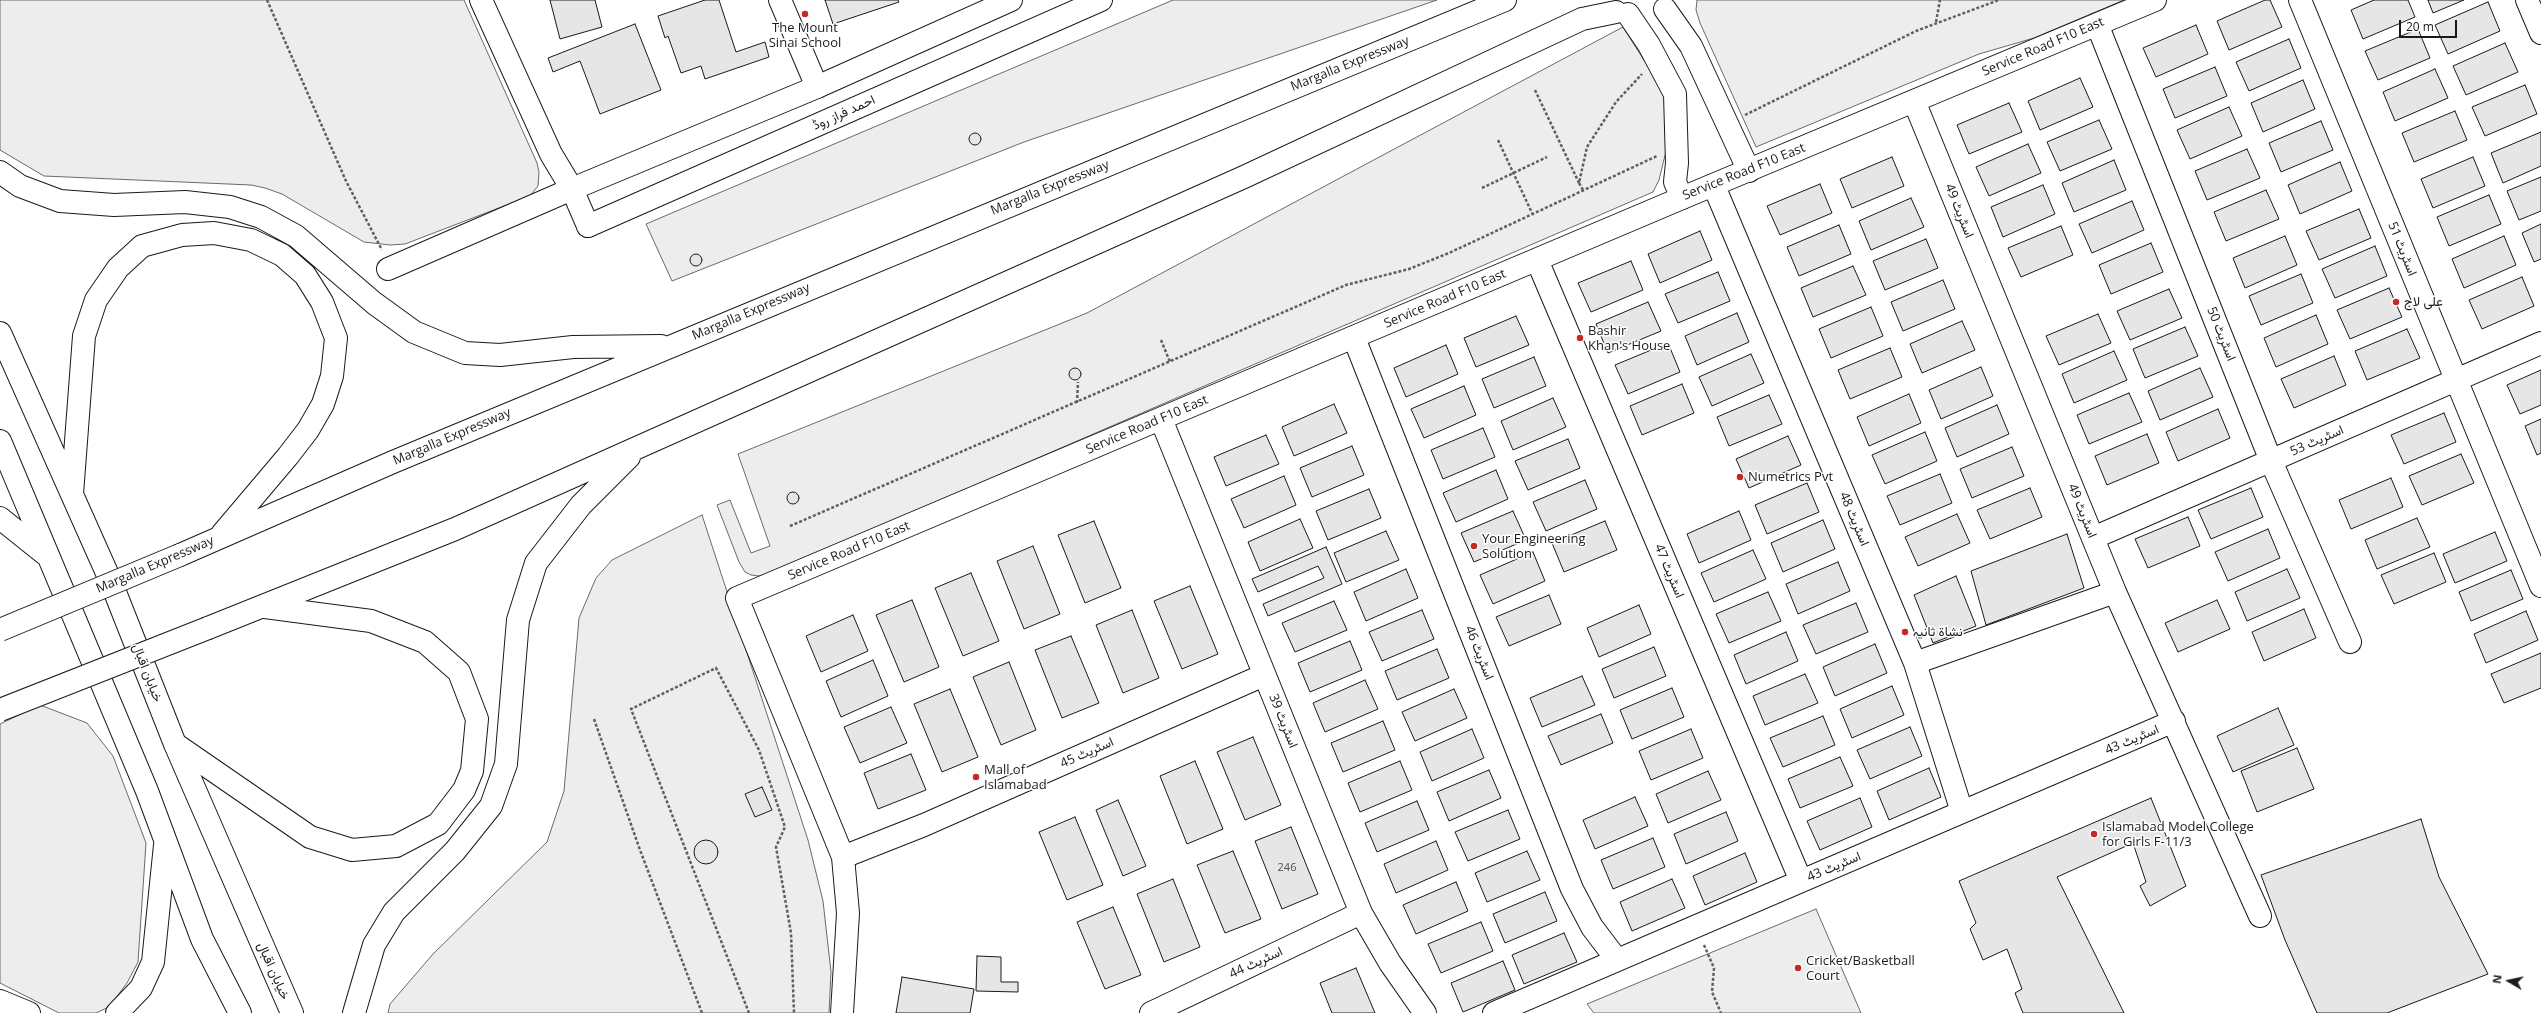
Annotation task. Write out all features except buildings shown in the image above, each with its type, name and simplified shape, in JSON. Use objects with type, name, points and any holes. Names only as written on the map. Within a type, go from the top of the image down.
[{"type":"street","points":[[481,0],[551,154],[572,189]]},
{"type":"street","points":[[780,0],[817,87]]},
{"type":"street","points":[[388,269],[572,189],[817,87],[1011,0]]},
{"type":"street","name":"احمد فراز روڈ","points":[[572,189],[588,226],[1101,0]]},
{"type":"street","name":"Margalla Expressway","points":[[0,630],[672,346],[1505,0]]},
{"type":"street","name":"Service Road F10 East","points":[[843,857],[737,598],[2154,0]]},
{"type":"street","name":"اسٹریٹ 51","points":[[2300,0],[2541,586]]},
{"type":"street","points":[[2527,0],[2541,33]]},
{"type":"street","points":[[0,710],[455,529],[1244,177],[1582,19],[1616,9],[1641,17],[1669,4],[1691,46],[1749,170]]},
{"type":"street","points":[[1616,9],[1649,45],[1675,94],[1677,146],[1675,182],[1682,198]]},
{"type":"street","name":"اسٹریٹ 50","points":[[2096,24],[2271,461],[2350,642]]},
{"type":"street","name":"اسٹریٹ 49","points":[[1914,101],[2115,592],[2260,916]]},
{"type":"street","points":[[0,172],[20,186],[60,201],[114,206],[185,202],[230,207],[261,217],[296,236],[374,303],[414,332],[465,353],[500,356],[573,347],[672,346]]},
{"type":"street","name":"اسٹریٹ 48","points":[[1714,186],[1915,664],[1962,812]]},
{"type":"street","points":[[72,494],[84,336],[96,300],[118,268],[142,246],[182,235],[214,233],[251,240],[282,255],[305,275],[322,302],[336,338],[332,376],[323,404],[308,430],[219,538]]},
{"type":"street","name":"اسٹریٹ 47","points":[[1537,260],[1801,881]]},
{"type":"street","name":"خیابان اقبال","points":[[0,333],[111,582],[175,744],[292,1013]]},
{"type":"street","name":"اسٹریٹ 46","points":[[1354,338],[1572,889],[1592,927],[1617,960]]},
{"type":"street","name":"اسٹریٹ 53","points":[[2093,538],[2541,343]]},
{"type":"street","name":"اسٹریٹ 39","points":[[1161,419],[1361,913],[1390,963],[1425,1013]]},
{"type":"street","points":[[0,441],[147,791],[202,939],[240,1013]]},
{"type":"street","points":[[354,1013],[374,945],[394,912],[455,851],[491,806],[506,764],[518,620],[536,563],[581,505],[640,447]]},
{"type":"street","points":[[0,518],[48,556]]},
{"type":"street","points":[[1915,664],[2115,592]]},
{"type":"street","points":[[175,744],[310,837],[352,850],[396,846],[438,824],[464,790],[472,771],[478,719],[458,672],[425,642],[371,622],[262,606]]},
{"type":"street","name":"اسٹریٹ 45","points":[[843,857],[924,825],[1264,675]]},
{"type":"street","name":"اسٹریٹ 43","points":[[1494,1013],[2174,722]]},
{"type":"street","points":[[117,1013],[141,988],[153,962],[165,841]]},
{"type":"street","points":[[842,1013],[848,913],[843,857]]},
{"type":"street","name":"اسٹریٹ 44","points":[[1151,1013],[1361,913]]},
{"type":"street","points":[[0,1001],[29,1013]]},
{"type":"path","points":[[267,0],[346,181],[381,246],[388,269]]},
{"type":"path","points":[[1936,23],[1940,0]]},
{"type":"path","points":[[1728,123],[1936,23],[1999,0]]},
{"type":"path","points":[[1579,183],[1587,147],[1616,102],[1646,70]]},
{"type":"path","points":[[1535,90],[1583,190]]},
{"type":"path","points":[[1498,140],[1532,213]]},
{"type":"path","points":[[790,526],[1077,403],[1346,285],[1408,269],[1449,253],[1677,146]]},
{"type":"path","points":[[1482,188],[1546,157]]},
{"type":"path","points":[[1161,340],[1170,362]]},
{"type":"path","points":[[1077,403],[1078,382]]},
{"type":"path","points":[[749,1013],[631,709],[716,668],[759,750],[785,827],[776,847],[792,933],[794,1013]]},
{"type":"path","points":[[594,718],[640,850],[702,1013]]},
{"type":"path","points":[[1696,926],[1714,968],[1711,986],[1720,1013]]},
{"type":"shaded area","points":[[0,0],[464,0],[537,163],[539,172],[538,186],[530,196],[405,244],[390,245],[364,242],[282,194],[251,185],[44,176],[0,150]]},
{"type":"shaded area","points":[[1173,0],[1437,0],[1024,142],[672,281],[646,224]]},
{"type":"shaded area","points":[[1697,0],[2124,0],[2034,38],[1979,54],[1756,147],[1700,23],[1696,10]]},
{"type":"shaded area","points":[[1623,27],[1664,92],[1669,139],[1659,180],[1653,192],[774,572],[759,576],[751,575],[745,572],[739,562],[717,505],[730,500],[751,553],[770,546],[738,454],[1087,313]]},
{"type":"shaded area","points":[[702,515],[808,840],[823,901],[831,972],[829,1013],[388,1013],[390,1004],[433,954],[547,842],[564,791],[579,618],[596,578],[612,560]]},
{"type":"shaded area","points":[[40,705],[87,723],[113,756],[146,843],[138,962],[127,983],[109,1007],[96,1013],[59,1013],[0,983],[0,724]]},
{"type":"shaded area","points":[[1816,909],[1861,1013],[1594,1013],[1587,1004]]},
{"type":"place","name":"The Mount Sinai School","points":[[805,14]]},
{"type":"place","name":"علی لاج","points":[[2396,302]]},
{"type":"place","name":"Bashir Khan's House","points":[[1580,338]]},
{"type":"place","name":"Numetrics Pvt","points":[[1740,477]]},
{"type":"place","name":"Your Engineering Solution","points":[[1474,546]]},
{"type":"place","name":"نشاۃ ثانیہ","points":[[1905,632]]},
{"type":"place","name":"Mall of Islamabad","points":[[976,777]]},
{"type":"place","name":"Islamabad Model College for Girls F-11/3","points":[[2094,834]]},
{"type":"place","name":"Cricket/Basketball Court","points":[[1798,968]]}]
